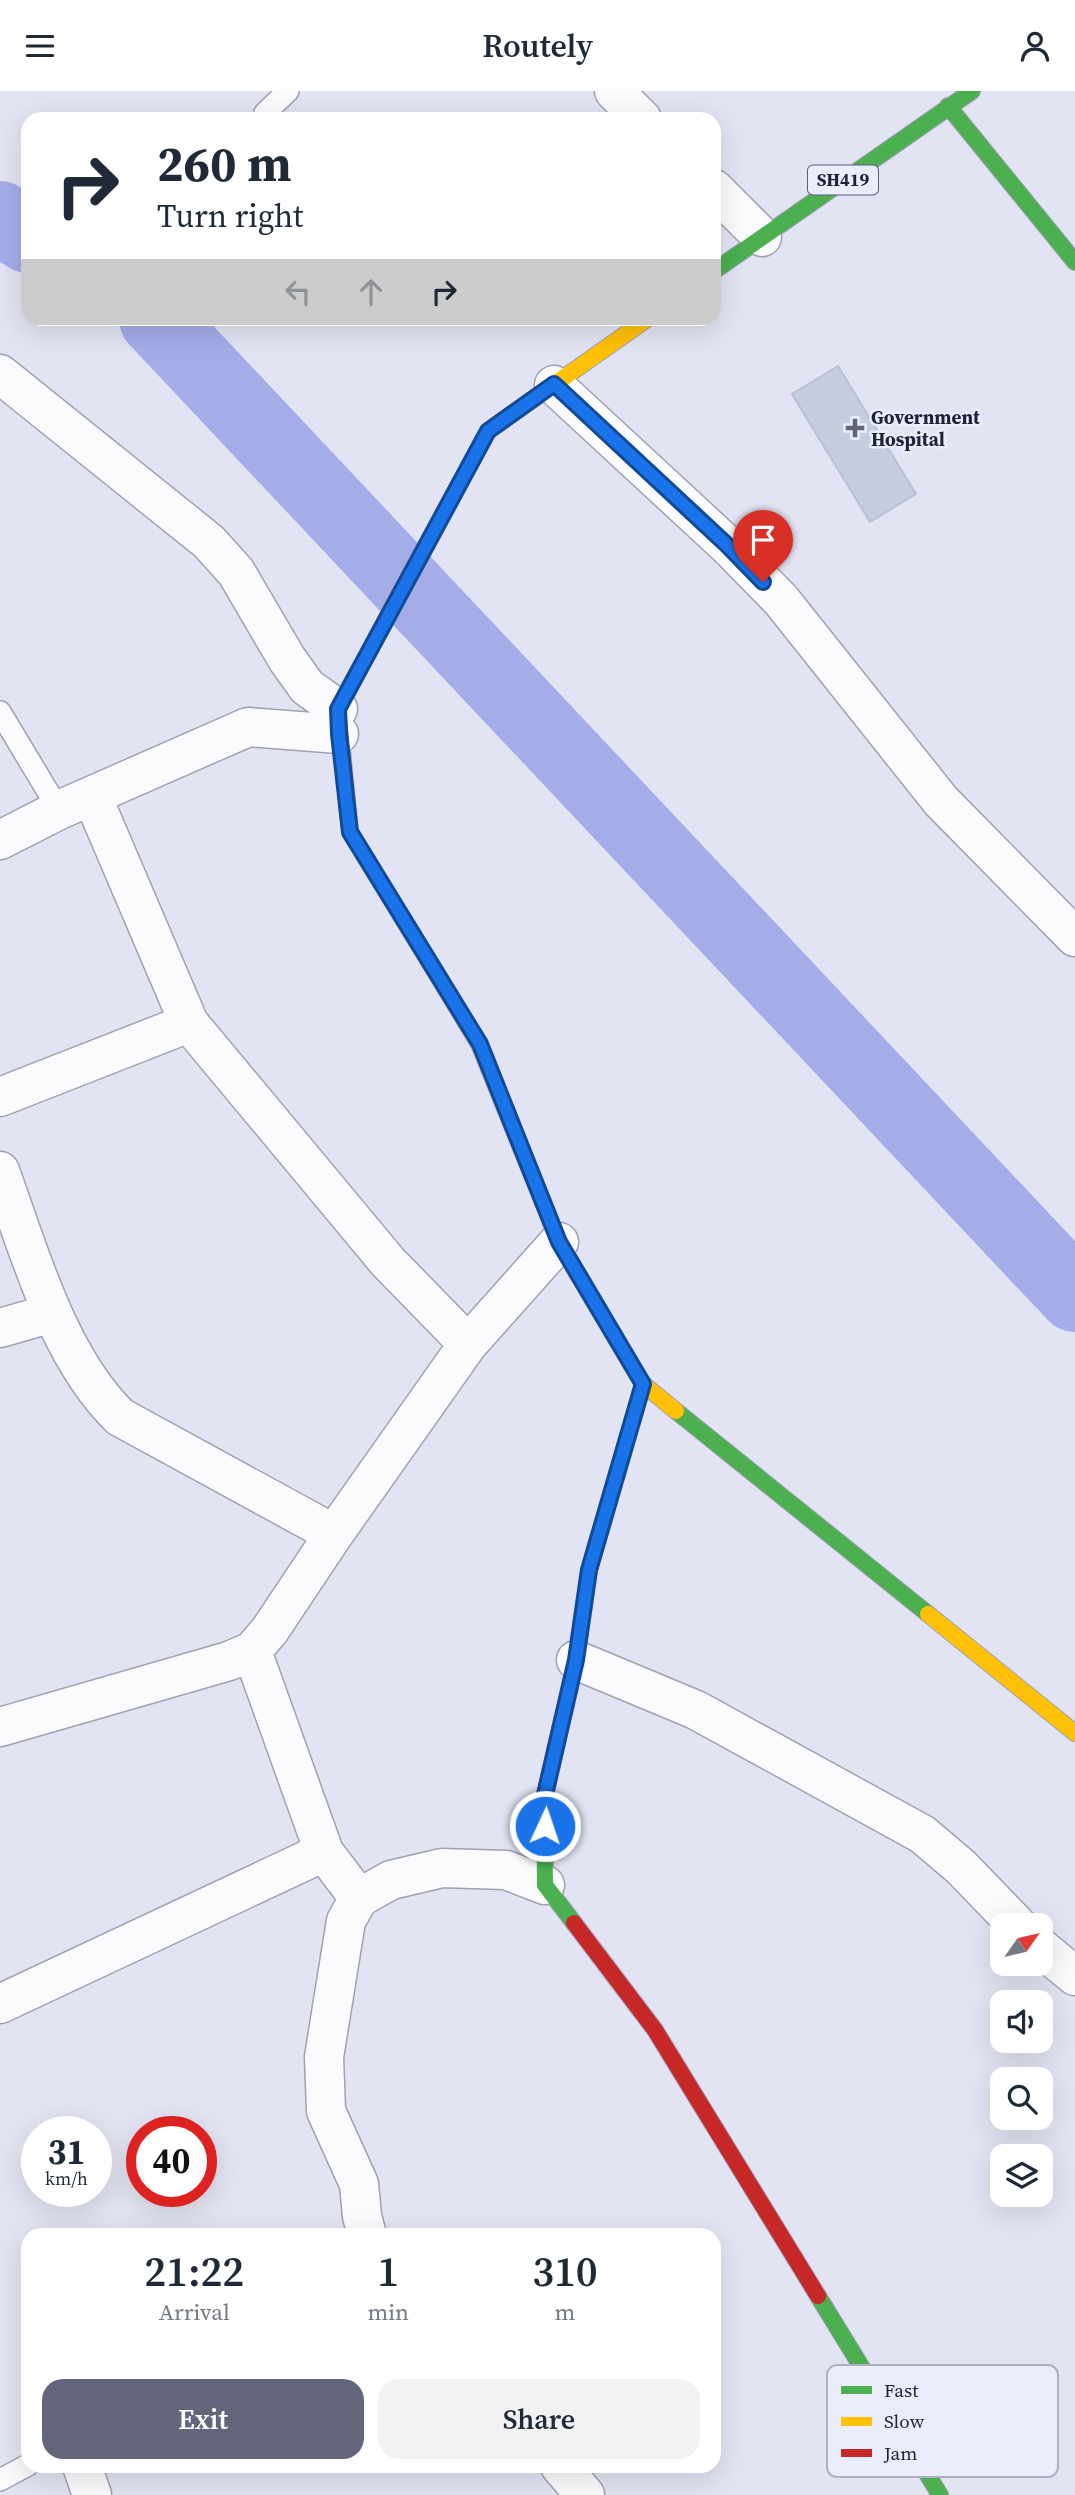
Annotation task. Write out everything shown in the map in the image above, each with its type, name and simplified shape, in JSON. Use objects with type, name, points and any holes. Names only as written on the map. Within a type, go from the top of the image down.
[{"type":"main road","name":"SH419","points":[[721,266],[972,91]]},
{"type":"main road","points":[[948,106],[1075,262]]},
{"type":"main road","points":[[637,326],[488,431],[339,717],[350,832],[480,1044],[559,1242],[643,1384],[1075,1733]]},
{"type":"main road","points":[[643,1384],[589,1570],[576,1660],[544,1799],[545,1885],[655,2030],[860,2365]]},
{"type":"main road","points":[[929,2477],[940,2495]]},
{"type":"street","points":[[614,91],[635,112]]},
{"type":"street","points":[[721,196],[762,237]]},
{"type":"street","points":[[0,374],[209,542],[236,572],[287,659],[307,687],[339,717]]},
{"type":"street","points":[[554,384],[727,545],[781,600],[941,801],[1075,937]]},
{"type":"street","points":[[0,840],[76,803],[248,727],[339,717]]},
{"type":"street","points":[[76,803],[189,1023],[388,1262],[468,1344]]},
{"type":"street","points":[[0,1097],[189,1023]]},
{"type":"street","points":[[0,1171],[51,1313],[100,1398],[120,1417],[334,1534]]},
{"type":"street","points":[[0,1727],[229,1661],[252,1651],[270,1630],[468,1344],[559,1242]]},
{"type":"street","points":[[0,1328],[51,1313]]},
{"type":"street","points":[[252,1651],[324,1852],[359,1898]]},
{"type":"street","points":[[576,1660],[696,1710],[922,1834],[961,1867],[1005,1913]]},
{"type":"street","points":[[0,2004],[324,1852]]},
{"type":"street","points":[[355,2228],[359,2184],[326,2111],[324,2057],[346,1921],[359,1898],[391,1881],[442,1868],[506,1870],[545,1885]]},
{"type":"street","points":[[1054,1959],[1075,1976]]},
{"type":"street","points":[[84,2473],[92,2495]]},
{"type":"street","points":[[565,2473],[585,2495]]},
{"type":"lane","points":[[266,112],[288,91]]},
{"type":"lane","points":[[0,712],[76,803]]},
{"type":"lane","points":[[0,2480],[21,2469]]},
{"type":"building","points":[[838,366],[916,494],[870,522],[792,394]]},
{"type":"waterway","points":[[0,218],[21,232]]},
{"type":"waterway","points":[[163,326],[1075,1295]]},
{"type":"traffic: fast","points":[[721,266],[972,91]]},
{"type":"traffic: fast","points":[[948,106],[1075,262]]},
{"type":"traffic: fast","points":[[574,1923],[545,1885],[544,1799],[576,1660],[589,1570],[643,1384]]},
{"type":"traffic: fast","points":[[676,1411],[928,1614]]},
{"type":"traffic: fast","points":[[818,2296],[860,2365]]},
{"type":"traffic: fast","points":[[929,2477],[940,2495]]},
{"type":"traffic: slow","points":[[346,694],[488,431],[637,326]]},
{"type":"traffic: slow","points":[[427,958],[479,1044],[559,1242],[643,1384],[676,1411]]},
{"type":"traffic: slow","points":[[928,1614],[1075,1733]]},
{"type":"traffic: jam","points":[[346,694],[338,709],[350,832],[427,958]]},
{"type":"traffic: jam","points":[[574,1923],[655,2030],[818,2296]]},
{"type":"place","name":"Government Hospital","points":[[855,428]]},
{"type":"route","points":[[545,1826],[544,1799],[576,1660],[589,1570],[643,1384],[559,1242],[480,1044],[350,832],[338,709],[488,431],[554,384],[727,545],[763,582]]}]
